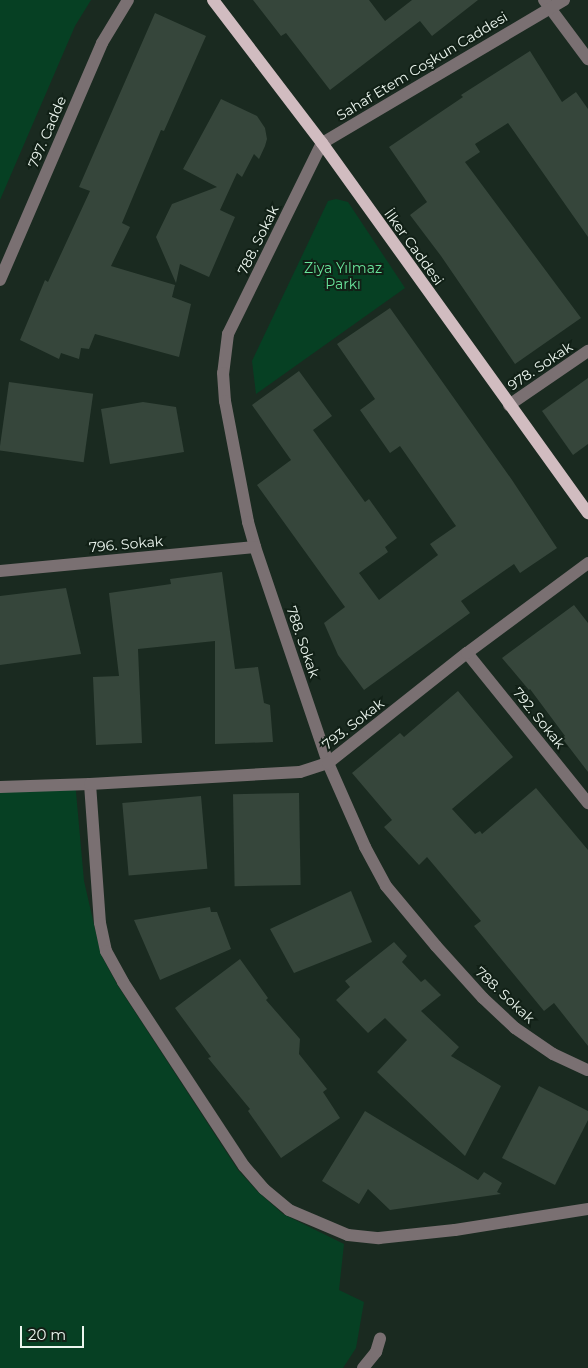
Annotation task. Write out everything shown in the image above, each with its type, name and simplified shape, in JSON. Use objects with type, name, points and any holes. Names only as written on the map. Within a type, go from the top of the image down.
[{"type":"main road","name":"İlker Caddesi","points":[[213,0],[322,143],[588,513]]},
{"type":"street","name":"797. Cadde","points":[[0,280],[102,42],[128,0]]},
{"type":"street","name":"Sahaf Etem Coşkun Caddesi","points":[[322,143],[547,4],[564,0]]},
{"type":"street","points":[[547,4],[588,59]]},
{"type":"street","name":"788. Sokak","points":[[322,143],[228,334],[223,373],[225,401],[248,522],[255,547],[328,763],[365,847],[386,886],[483,998],[515,1028],[553,1054],[588,1070]]},
{"type":"street","name":"978. Sokak","points":[[509,405],[588,351]]},
{"type":"street","name":"796. Sokak","points":[[0,571],[255,547]]},
{"type":"street","name":"793. Sokak","points":[[90,784],[300,772],[328,763],[467,653],[588,563]]},
{"type":"street","name":"792. Sokak","points":[[467,653],[588,803]]},
{"type":"street","points":[[0,787],[90,784],[100,923],[106,951],[123,982],[244,1166],[264,1189],[288,1210],[348,1235],[379,1238],[455,1230],[588,1209]]},
{"type":"street","points":[[363,1368],[376,1352],[380,1338]]},
{"type":"green space","points":[[0,0],[91,0],[75,26],[0,200]]},
{"type":"green space","name":"Ziya Yılmaz Parkı","points":[[336,199],[348,202],[405,288],[256,394],[252,361],[328,201]]},
{"type":"green space","points":[[75,781],[84,881],[101,955],[118,986],[238,1170],[258,1192],[283,1214],[344,1244],[339,1290],[364,1302],[356,1348],[343,1368],[0,1368],[0,787]]},
{"type":"building","points":[[253,0],[369,0],[385,21],[412,0],[478,0],[432,36],[420,21],[330,90],[286,33],[281,36]]},
{"type":"building","points":[[155,13],[206,36],[164,131],[161,130],[122,223],[130,227],[111,266],[175,285],[172,297],[191,304],[179,357],[95,334],[89,349],[81,348],[79,359],[61,353],[59,359],[20,340],[45,280],[48,282],[90,191],[79,187]]},
{"type":"building","points":[[530,51],[562,102],[576,92],[588,109],[588,237],[508,123],[475,144],[480,152],[465,162],[581,318],[515,364],[441,256],[410,215],[427,202],[389,147],[463,97],[461,95]]},
{"type":"building","points":[[221,99],[257,116],[265,128],[267,139],[259,159],[254,154],[242,177],[237,173],[220,210],[235,217],[209,277],[180,264],[176,283],[156,237],[172,204],[217,187],[183,169]]},
{"type":"building","points":[[390,308],[512,480],[557,548],[520,573],[514,564],[461,601],[470,613],[364,690],[338,655],[324,623],[345,607],[257,485],[291,460],[252,405],[299,371],[332,416],[313,430],[365,502],[369,499],[397,538],[385,547],[388,552],[359,573],[379,600],[438,555],[430,544],[456,526],[400,446],[390,453],[360,410],[375,399],[337,344]]},
{"type":"building","points":[[588,378],[588,444],[573,455],[542,411]]},
{"type":"building","points":[[9,382],[93,394],[84,462],[0,450]]},
{"type":"building","points":[[143,402],[176,407],[184,452],[110,464],[101,409]]},
{"type":"building","points":[[222,572],[235,669],[258,667],[264,703],[270,705],[273,742],[215,744],[215,641],[138,649],[142,743],[96,745],[93,677],[119,676],[109,593],[171,584],[170,579]]},
{"type":"building","points":[[66,588],[81,654],[0,665],[0,596]]},
{"type":"building","points":[[574,605],[588,623],[588,772],[562,738],[565,736],[530,689],[502,658]]},
{"type":"building","points":[[458,691],[513,757],[452,809],[475,834],[480,831],[482,834],[536,788],[588,850],[588,1046],[554,1003],[544,1011],[474,926],[481,921],[427,857],[419,865],[384,827],[392,820],[352,773],[400,733],[404,737]]},
{"type":"building","points":[[299,793],[301,885],[235,886],[233,794]]},
{"type":"building","points":[[201,796],[207,869],[129,876],[122,803]]},
{"type":"building","points":[[351,891],[372,942],[294,973],[270,929]]},
{"type":"building","points":[[210,907],[211,912],[217,912],[231,949],[160,980],[134,920]]},
{"type":"building","points":[[394,942],[407,956],[402,962],[421,982],[425,979],[441,995],[421,1011],[459,1047],[451,1056],[501,1086],[465,1156],[377,1072],[407,1040],[385,1018],[368,1033],[336,1000],[350,987],[345,981]]},
{"type":"building","points":[[240,959],[268,998],[266,1000],[300,1039],[299,1054],[327,1089],[323,1092],[340,1118],[281,1158],[248,1111],[250,1109],[208,1058],[211,1057],[175,1008]]},
{"type":"building","points":[[539,1086],[588,1111],[588,1120],[555,1185],[502,1158]]},
{"type":"building","points":[[365,1111],[478,1180],[484,1172],[502,1183],[497,1192],[501,1194],[390,1210],[368,1189],[359,1204],[322,1181]]}]
